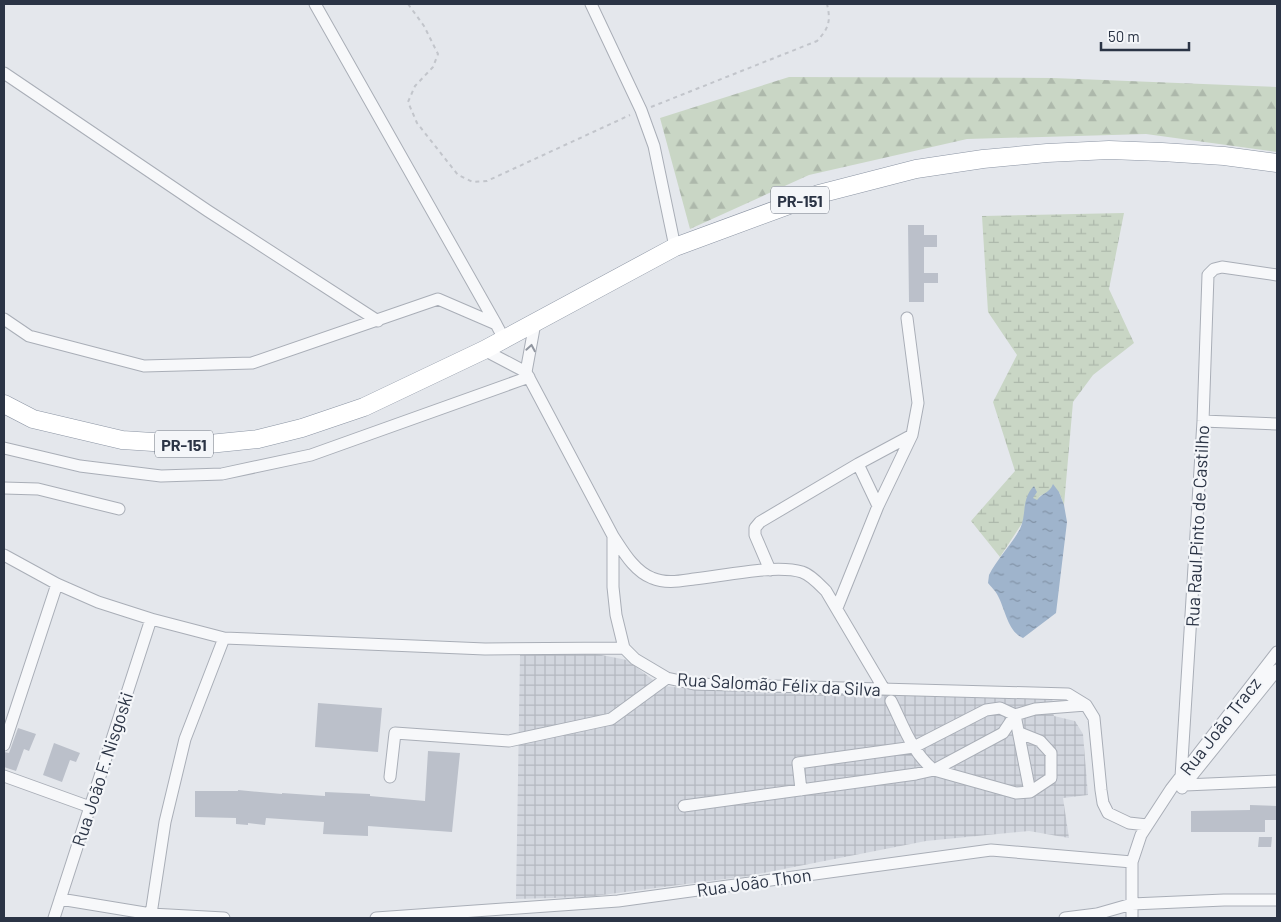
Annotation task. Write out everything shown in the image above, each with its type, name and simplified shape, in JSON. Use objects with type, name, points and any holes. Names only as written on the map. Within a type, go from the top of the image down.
[{"type":"highway","name":"PR-151","points":[[4,404],[33,419],[122,440],[199,445],[258,440],[302,428],[364,407],[484,350],[500,331],[535,323],[676,248],[704,235],[819,194],[916,169],[983,159],[1047,153],[1109,150],[1224,156],[1277,163]]},
{"type":"street","points":[[315,4],[500,331]]},
{"type":"street","points":[[591,4],[641,110],[654,146],[676,248]]},
{"type":"street","points":[[4,73],[208,211],[378,321]]},
{"type":"street","name":"Rua Raul Pinto de Castilho","points":[[1183,781],[1203,421],[1208,275],[1214,269],[1222,268],[1277,275]]},
{"type":"street","points":[[4,319],[29,336],[144,366],[252,363],[438,299],[500,331]]},
{"type":"street","points":[[837,608],[878,506],[912,435],[918,403],[907,318]]},
{"type":"street","points":[[528,375],[535,323]]},
{"type":"street","points":[[484,350],[528,375],[613,536],[638,570],[652,578],[672,582],[782,568],[803,572],[826,591],[884,689]]},
{"type":"street","points":[[4,448],[80,466],[152,475],[222,474],[311,455],[528,375]]},
{"type":"street","points":[[1203,421],[1277,424]]},
{"type":"street","points":[[770,570],[755,535],[756,528],[760,522],[858,464],[912,435]]},
{"type":"street","points":[[858,464],[878,506]]},
{"type":"street","points":[[4,488],[38,489],[119,509]]},
{"type":"street","points":[[4,555],[57,584],[98,602],[151,619],[224,638],[485,649],[624,648],[616,615],[613,587],[613,536]]},
{"type":"street","points":[[4,745],[57,584]]},
{"type":"street","name":"Rua João F. Nisgoski","points":[[54,918],[151,619]]},
{"type":"street","points":[[151,914],[165,822],[185,739],[224,638]]},
{"type":"street","name":"Rua Salomão Félix da Silva","points":[[624,648],[634,659],[667,678],[694,684],[1068,694],[1086,705]]},
{"type":"street","name":"Rua João Tracz","points":[[1132,918],[1132,862],[1136,846],[1147,825],[1164,800],[1178,793],[1183,781],[1277,652]]},
{"type":"street","name":"Rua João Tracz","points":[[1183,781],[1277,670]]},
{"type":"street","points":[[390,777],[395,733],[509,742],[611,719],[667,678]]},
{"type":"street","points":[[890,701],[914,748],[924,762],[934,770],[1016,793],[1030,792],[1051,778],[1051,753],[1040,741],[1020,733]]},
{"type":"street","points":[[684,806],[934,770],[1003,733],[1015,715],[1035,709],[1086,705],[1094,718],[1103,803],[1108,813],[1129,823],[1147,825]]},
{"type":"street","points":[[801,790],[798,763],[914,748],[986,710],[1000,708],[1015,715],[1030,792]]},
{"type":"street","points":[[4,776],[90,807]]},
{"type":"street","points":[[1183,781],[1277,780]]},
{"type":"street","name":"Rua João Thon","points":[[376,918],[618,901],[991,850],[1132,862]]},
{"type":"street","points":[[60,899],[151,914],[224,918]]},
{"type":"street","points":[[1064,918],[1096,914],[1132,904],[1277,900]]},
{"type":"path","points":[[408,4],[424,26],[438,54],[433,67],[415,86],[408,102],[417,123],[458,175],[473,182],[487,181],[641,110],[817,41],[826,31],[830,17],[827,4]]},
{"type":"shaded area","points":[[581,651],[627,660],[653,680],[665,686],[701,690],[1053,698],[1051,707],[1054,716],[1075,721],[1083,734],[1088,795],[1063,798],[1069,838],[1029,831],[926,841],[748,876],[587,897],[516,899],[520,655]]},
{"type":"green space","points":[[789,77],[1053,78],[1277,87],[1277,152],[1146,134],[967,139],[809,175],[690,229],[660,118]]},
{"type":"green space","points":[[1124,213],[1109,289],[1134,343],[1093,375],[1073,402],[1064,505],[1059,492],[1050,491],[1040,496],[1000,557],[971,521],[1015,471],[993,402],[1017,355],[988,312],[982,216]]},
{"type":"water","points":[[1053,484],[1059,492],[1064,505],[1067,522],[1056,613],[1023,638],[1010,626],[997,594],[988,583],[989,575],[1020,529],[1027,496],[1030,491],[1034,486],[1037,492],[1033,498],[1037,500],[1050,490]]},
{"type":"building","points":[[908,225],[924,225],[924,235],[937,235],[937,247],[924,247],[924,273],[938,273],[938,283],[924,283],[924,302],[909,302]]},
{"type":"building","points":[[318,703],[382,708],[378,752],[315,747]]},
{"type":"building","points":[[18,728],[36,734],[29,751],[24,749],[16,771],[4,767],[4,752],[9,753]]},
{"type":"building","points":[[54,743],[80,753],[76,762],[70,760],[62,782],[43,775]]},
{"type":"building","points":[[428,751],[460,753],[452,832],[368,826],[368,836],[323,834],[324,822],[266,818],[265,825],[248,823],[248,825],[236,824],[236,818],[195,817],[195,791],[238,790],[325,796],[325,792],[370,794],[370,796],[425,801]]},
{"type":"building","points":[[1250,805],[1277,806],[1277,820],[1265,820],[1265,832],[1191,832],[1191,811],[1250,810]]},
{"type":"building","points":[[1259,837],[1272,837],[1271,847],[1258,847]]}]
